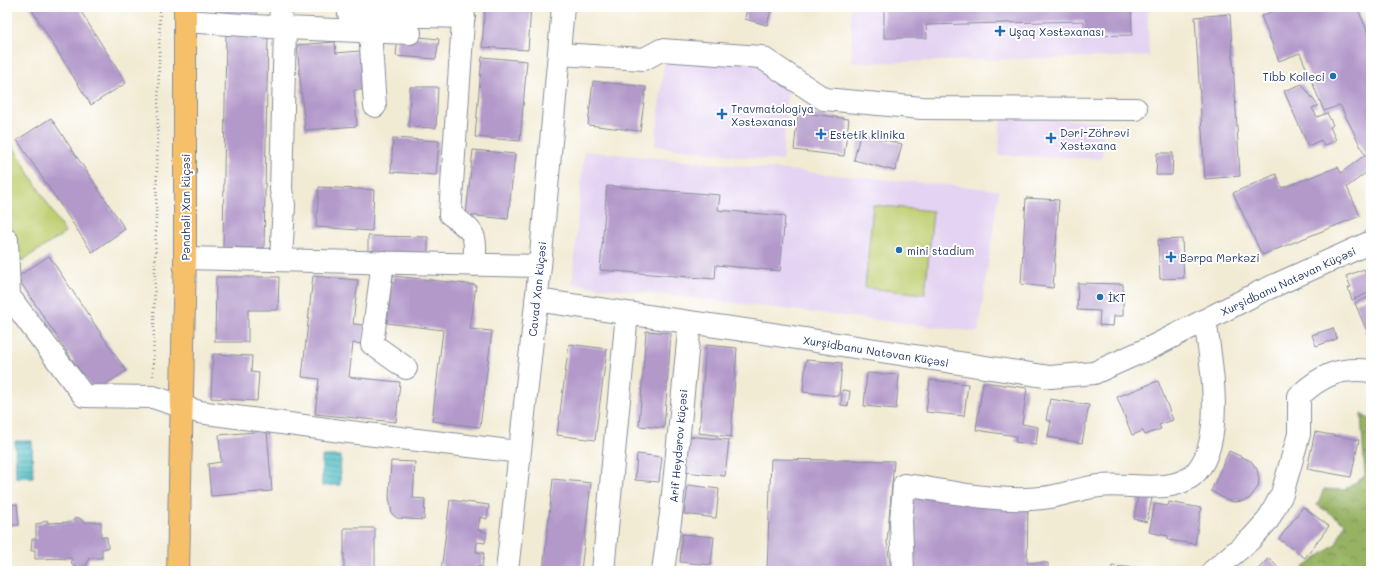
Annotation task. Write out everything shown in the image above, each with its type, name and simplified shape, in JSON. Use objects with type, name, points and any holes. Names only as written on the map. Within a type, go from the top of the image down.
[{"type":"main road","name":"Pənahəli Xan küçəsi","points":[[178,571],[185,258],[185,14]]},
{"type":"street","name":"Cavad Xan küçəsi","points":[[507,571],[540,266],[563,7]]},
{"type":"street","points":[[349,14],[464,12],[450,214],[471,230],[476,243],[474,265]]},
{"type":"street","points":[[185,14],[282,21],[370,31],[410,33]]},
{"type":"street","points":[[281,260],[284,205],[281,190],[282,21]]},
{"type":"street","points":[[370,31],[375,106]]},
{"type":"street","points":[[559,54],[644,59],[661,50],[761,57],[824,99],[922,108],[1136,110]]},
{"type":"street","points":[[7,240],[9,296],[84,396],[153,397],[199,412],[341,431],[519,452]]},
{"type":"street","name":"Xurşidbanu Natəvan Küçəsi","points":[[536,300],[1050,377],[1094,373],[1154,346],[1260,292],[1371,242]]},
{"type":"street","points":[[185,258],[540,266]]},
{"type":"street","points":[[383,262],[372,344],[406,368]]},
{"type":"street","points":[[603,571],[627,313]]},
{"type":"street","points":[[903,571],[901,521],[904,485],[999,497],[1042,498],[1098,486],[1130,484],[1160,487],[1183,482],[1197,471],[1207,453],[1212,433],[1214,394],[1205,320]]},
{"type":"street","name":"Arif Heydərov küçəsi","points":[[663,571],[671,514],[690,322]]},
{"type":"street","points":[[1213,571],[1251,539],[1268,520],[1282,494],[1299,434],[1299,396],[1330,373],[1359,369],[1371,371]]},
{"type":"path","points":[[153,397],[160,7]]},
{"type":"shaded area","name":"Uşaq Xəstəxanası","points":[[851,7],[1147,7],[1149,56],[852,63]]},
{"type":"shaded area","name":"Travmatologiya Xəstəxanası","points":[[665,54],[760,63],[789,82],[782,161],[655,146]]},
{"type":"shaded area","name":"Dəri-Zöhrəvi Xəstəxana","points":[[1001,117],[1103,121],[1102,159],[999,155]]},
{"type":"shaded area","points":[[584,151],[999,190],[978,332],[572,284]]},
{"type":"green space","points":[[7,136],[65,233],[12,267]]},
{"type":"green space","name":"mini stadium","points":[[873,205],[933,211],[925,294],[865,288]]},
{"type":"green space","points":[[1361,414],[1371,420],[1371,571],[1299,571],[1336,544],[1345,523],[1317,505],[1324,489],[1344,490],[1365,476]]},
{"type":"water","points":[[15,441],[32,441],[33,477],[16,478]]},
{"type":"water","points":[[322,456],[341,456],[340,485],[322,486]]},
{"type":"building","points":[[30,7],[78,7],[126,83],[91,105]]},
{"type":"building","points":[[220,7],[257,7],[257,16],[220,14]]},
{"type":"building","points":[[485,7],[531,7],[528,50],[482,47]]},
{"type":"building","points":[[747,7],[772,7],[767,25],[745,19]]},
{"type":"building","name":"Uşaq Xəstəxanası","points":[[884,7],[1131,7],[1132,35],[1084,36],[1084,21],[926,25],[927,38],[884,38]]},
{"type":"building","points":[[1284,7],[1357,7],[1371,40],[1371,169],[1347,187],[1360,216],[1262,255],[1233,193],[1276,174],[1282,188],[1338,167],[1341,173],[1365,155],[1340,105],[1324,111],[1300,53],[1279,61],[1261,16]]},
{"type":"building","points":[[1230,14],[1240,176],[1205,179],[1195,17]]},
{"type":"building","points":[[226,31],[268,32],[264,248],[223,247]]},
{"type":"building","points":[[398,35],[439,39],[436,59],[396,56]]},
{"type":"building","points":[[335,42],[336,53],[360,51],[364,90],[354,90],[357,126],[305,130],[297,45]]},
{"type":"building","points":[[482,57],[527,61],[520,141],[475,137]]},
{"type":"building","points":[[593,81],[646,87],[640,131],[588,125]]},
{"type":"building","points":[[1302,84],[1318,106],[1312,108],[1317,117],[1327,113],[1333,125],[1330,127],[1336,140],[1324,146],[1321,140],[1308,146],[1284,91]]},
{"type":"building","points":[[410,87],[438,87],[436,128],[409,127]]},
{"type":"building","name":"Estetik klinika","points":[[798,112],[849,119],[844,156],[794,150]]},
{"type":"building","points":[[51,118],[125,229],[92,252],[17,140]]},
{"type":"building","points":[[860,134],[902,144],[895,171],[854,160]]},
{"type":"building","points":[[393,138],[439,141],[436,175],[391,172]]},
{"type":"building","points":[[473,150],[515,154],[508,219],[466,215]]},
{"type":"building","points":[[1157,153],[1173,153],[1172,175],[1156,175]]},
{"type":"building","points":[[607,186],[720,195],[718,210],[785,216],[780,271],[716,265],[715,279],[600,270]]},
{"type":"building","points":[[319,187],[374,190],[372,231],[316,227]]},
{"type":"building","points":[[1026,198],[1059,200],[1053,288],[1021,284]]},
{"type":"building","points":[[368,236],[428,237],[428,255],[368,254]]},
{"type":"building","points":[[1182,239],[1184,278],[1160,279],[1158,240]]},
{"type":"building","points":[[49,256],[126,371],[94,392],[17,277]]},
{"type":"building","points":[[1364,269],[1371,286],[1371,292],[1352,300],[1348,288],[1351,287],[1346,276]]},
{"type":"building","points":[[313,276],[358,280],[353,324],[365,325],[363,344],[353,343],[349,377],[400,382],[396,422],[315,414],[319,379],[302,377]]},
{"type":"building","points":[[393,276],[476,285],[470,329],[492,331],[480,427],[432,421],[443,330],[387,323]]},
{"type":"building","points":[[216,277],[279,277],[278,310],[248,310],[248,342],[215,342]]},
{"type":"building","name":"İKT","points":[[1078,283],[1123,284],[1123,316],[1114,316],[1113,326],[1099,325],[1100,311],[1077,310]]},
{"type":"building","points":[[1371,296],[1371,332],[1368,334],[1355,303]]},
{"type":"building","points":[[1333,328],[1337,339],[1316,346],[1312,335]]},
{"type":"building","points":[[646,331],[671,333],[664,428],[639,426]]},
{"type":"building","points":[[569,344],[607,349],[595,440],[557,435]]},
{"type":"building","points":[[706,345],[737,348],[731,437],[699,433]]},
{"type":"building","points":[[213,354],[252,356],[251,372],[259,373],[257,401],[211,398]]},
{"type":"building","points":[[806,360],[842,363],[839,396],[803,392]]},
{"type":"building","points":[[867,373],[899,375],[896,409],[864,406]]},
{"type":"building","points":[[930,380],[968,384],[964,416],[926,412]]},
{"type":"building","points":[[1158,381],[1173,420],[1159,425],[1161,429],[1145,435],[1143,431],[1132,435],[1117,397]]},
{"type":"building","points":[[983,382],[1027,388],[1022,424],[1038,427],[1036,445],[1015,442],[1016,436],[976,430]]},
{"type":"building","points":[[842,390],[850,391],[848,406],[841,405]]},
{"type":"building","points":[[1050,399],[1089,405],[1082,443],[1048,437],[1051,421],[1046,420]]},
{"type":"building","points":[[267,431],[272,491],[211,496],[208,464],[221,462],[219,435]]},
{"type":"building","points":[[1315,432],[1359,440],[1351,477],[1307,469]]},
{"type":"building","points":[[687,436],[729,440],[725,476],[683,472]]},
{"type":"building","points":[[1229,451],[1251,461],[1257,469],[1259,479],[1258,487],[1249,499],[1234,502],[1227,500],[1211,491]]},
{"type":"building","points":[[637,454],[662,457],[659,482],[635,480]]},
{"type":"building","points":[[771,459],[894,461],[887,542],[891,571],[767,571]]},
{"type":"building","points":[[391,461],[415,462],[413,498],[425,499],[424,520],[397,518],[392,514],[389,497]]},
{"type":"building","points":[[553,479],[591,483],[581,571],[543,571]]},
{"type":"building","points":[[688,485],[719,489],[716,518],[684,514]]},
{"type":"building","points":[[914,490],[1028,503],[1027,563],[1048,563],[1048,571],[911,571],[907,538]]},
{"type":"building","points":[[1138,495],[1152,498],[1147,522],[1134,519]]},
{"type":"building","points":[[450,500],[489,505],[487,519],[480,517],[478,530],[487,532],[485,543],[477,542],[476,552],[484,553],[482,567],[475,566],[474,571],[441,571]]},
{"type":"building","points":[[1169,502],[1201,508],[1195,544],[1168,540],[1168,536],[1149,532],[1155,504],[1168,506]]},
{"type":"building","points":[[17,504],[19,525],[7,526],[7,505]]},
{"type":"building","points":[[1303,507],[1329,526],[1305,558],[1279,539]]},
{"type":"building","points":[[76,517],[81,519],[83,522],[101,522],[101,537],[107,537],[108,548],[102,549],[102,558],[89,558],[87,565],[78,568],[72,565],[71,558],[35,559],[35,550],[31,551],[32,539],[36,539],[36,524],[47,520],[48,523],[72,522]]},
{"type":"building","points":[[344,528],[375,528],[375,571],[344,571]]},
{"type":"building","points":[[682,534],[714,537],[711,565],[680,562]]},
{"type":"building","points":[[1269,558],[1281,571],[1256,571]]},
{"type":"building","points":[[1112,566],[1152,569],[1151,571],[1111,571]]},
{"type":"place","name":"Uşaq Xəstəxanası","points":[[1000,31]]},
{"type":"place","name":"Tibb Kolleci","points":[[1333,76]]},
{"type":"place","name":"Travmatologiya Xəstəxanası","points":[[722,114]]},
{"type":"place","name":"Estetik klinika","points":[[821,134]]},
{"type":"place","name":"Dəri-Zöhrəvi Xəstəxana","points":[[1051,138]]},
{"type":"place","name":"mini stadium","points":[[899,250]]},
{"type":"place","name":"Bərpa Mərkəzi","points":[[1171,257]]},
{"type":"place","name":"İKT","points":[[1100,297]]}]
